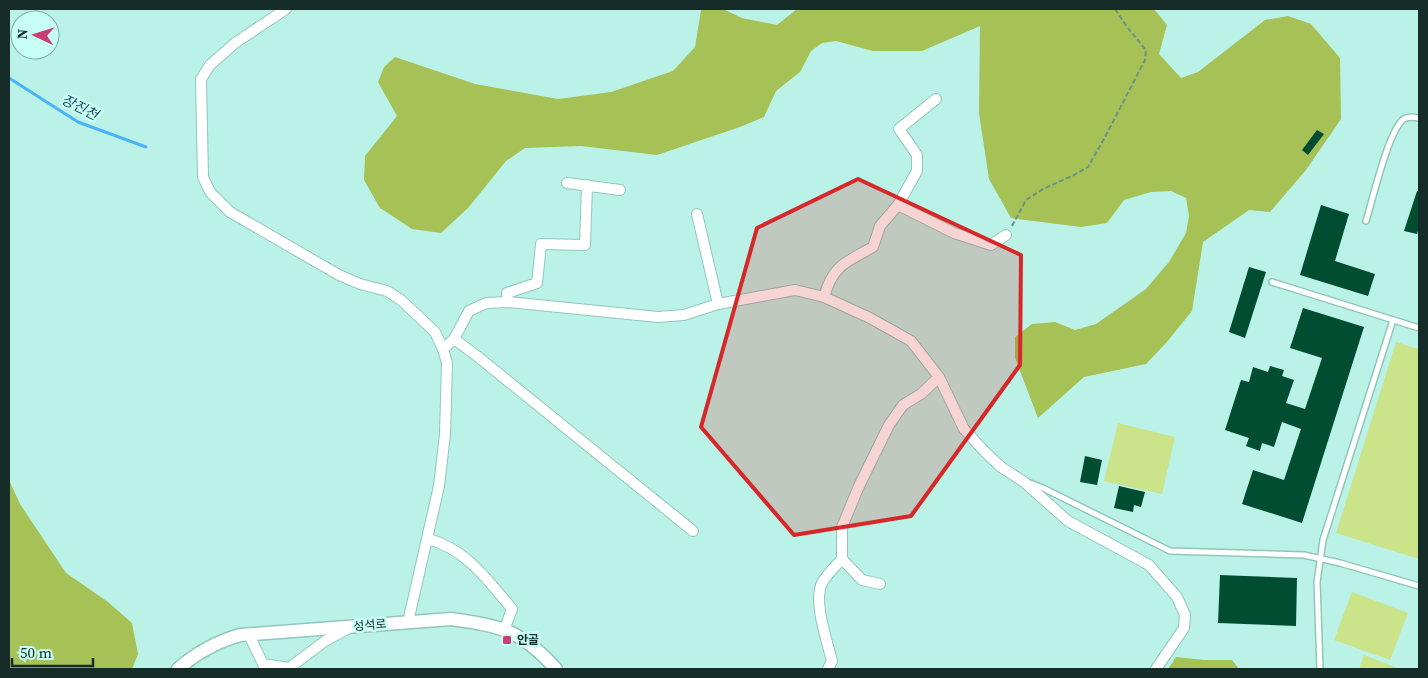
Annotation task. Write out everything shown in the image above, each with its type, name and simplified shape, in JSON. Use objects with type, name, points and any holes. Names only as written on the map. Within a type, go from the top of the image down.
[{"type":"street","points":[[286,9],[272,20],[234,43],[210,65],[201,79],[203,177],[210,192],[230,212],[339,275],[360,284],[387,291],[401,300],[435,332],[447,363],[445,434],[439,486],[408,622]]},
{"type":"street","points":[[824,296],[828,281],[841,264],[873,247],[880,226],[898,205],[917,171],[917,156],[898,129],[936,99]]},
{"type":"street","points":[[567,183],[620,190]]},
{"type":"street","points":[[508,302],[508,293],[537,282],[541,244],[585,245],[587,185]]},
{"type":"street","points":[[898,205],[954,233],[990,245],[1006,235]]},
{"type":"street","points":[[697,214],[718,304]]},
{"type":"street","points":[[443,350],[454,339],[469,311],[486,303],[508,302],[658,317],[684,315],[718,304],[795,290],[824,296],[870,318],[911,341],[939,377],[964,429],[1001,468],[1024,482],[1068,521],[1148,565],[1177,596],[1185,615],[1184,628],[1156,669]]},
{"type":"street","points":[[454,339],[478,356],[693,531]]},
{"type":"street","points":[[828,669],[832,660],[818,602],[821,585],[842,559],[842,527],[859,486],[889,425],[903,405],[921,394],[939,377]]},
{"type":"street","points":[[427,539],[440,542],[465,557],[496,589],[512,609],[504,630]]},
{"type":"street","points":[[842,559],[862,580],[880,584]]},
{"type":"street","name":"성석로","points":[[178,669],[206,648],[222,640],[249,634],[451,619],[504,630],[528,641],[556,669]]},
{"type":"street","points":[[249,634],[262,666],[288,669],[324,641],[352,626]]},
{"type":"lane","points":[[1366,221],[1393,133],[1404,118],[1410,116],[1419,118]]},
{"type":"lane","points":[[1272,282],[1419,328]]},
{"type":"lane","points":[[1320,669],[1317,582],[1323,540],[1392,320]]},
{"type":"lane","points":[[1024,482],[1043,488],[1170,551],[1304,555],[1419,586]]},
{"type":"path","points":[[1006,235],[1026,200],[1043,189],[1088,167],[1105,138],[1144,60],[1146,50],[1115,9]]},
{"type":"highlighted area","points":[[858,179],[1021,255],[1020,365],[911,516],[794,535],[701,427],[757,228]]},
{"type":"green space","points":[[723,9],[742,18],[777,25],[797,9],[1154,9],[1167,25],[1159,54],[1181,78],[1198,72],[1265,20],[1288,16],[1311,24],[1340,58],[1341,119],[1306,170],[1270,212],[1249,210],[1203,242],[1192,311],[1146,364],[1084,377],[1038,418],[1015,358],[1015,337],[1032,324],[1055,322],[1075,330],[1096,324],[1146,289],[1169,262],[1186,233],[1189,216],[1186,198],[1171,191],[1151,192],[1124,200],[1107,223],[1081,227],[1011,218],[989,179],[979,113],[980,26],[922,51],[873,51],[836,41],[822,43],[811,51],[800,72],[776,91],[764,117],[657,155],[581,146],[525,148],[506,161],[468,208],[441,233],[412,229],[380,208],[364,180],[365,156],[397,116],[378,82],[384,67],[395,57],[475,84],[558,99],[611,92],[673,71],[695,47],[701,10]]},
{"type":"green space","points":[[1396,342],[1419,349],[1419,559],[1336,533]]},
{"type":"green space","points":[[1118,423],[1175,437],[1162,494],[1104,481]]},
{"type":"green space","points":[[9,480],[20,504],[66,573],[108,602],[132,623],[138,654],[132,669],[9,669]]},
{"type":"green space","points":[[1352,592],[1408,613],[1390,660],[1334,640]]},
{"type":"green space","points":[[1364,655],[1400,669],[1359,669]]},
{"type":"green space","points":[[1176,657],[1232,660],[1239,669],[1168,669]]},
{"type":"building","points":[[1317,130],[1324,134],[1308,155],[1302,150]]},
{"type":"building","points":[[1417,191],[1419,191],[1419,228],[1417,234],[1404,231]]},
{"type":"building","points":[[1321,205],[1349,214],[1335,261],[1375,274],[1368,296],[1300,275]]},
{"type":"building","points":[[1249,267],[1266,272],[1245,338],[1229,332]]},
{"type":"building","points":[[1303,308],[1364,327],[1302,523],[1242,504],[1253,470],[1284,480],[1301,429],[1282,422],[1274,447],[1262,443],[1260,451],[1246,446],[1249,438],[1225,430],[1241,380],[1249,382],[1253,367],[1268,372],[1270,366],[1284,370],[1282,376],[1294,380],[1286,403],[1305,409],[1322,358],[1290,348]]},
{"type":"building","points":[[1085,456],[1102,460],[1097,485],[1080,482]]},
{"type":"building","points":[[1119,486],[1145,492],[1141,507],[1134,505],[1133,512],[1114,508]]},
{"type":"building","points":[[1220,575],[1297,578],[1296,626],[1218,623]]},
{"type":"waterway","name":"장진천","points":[[9,78],[78,122],[146,147]]},
{"type":"place","name":"안골","points":[[507,640]]}]
